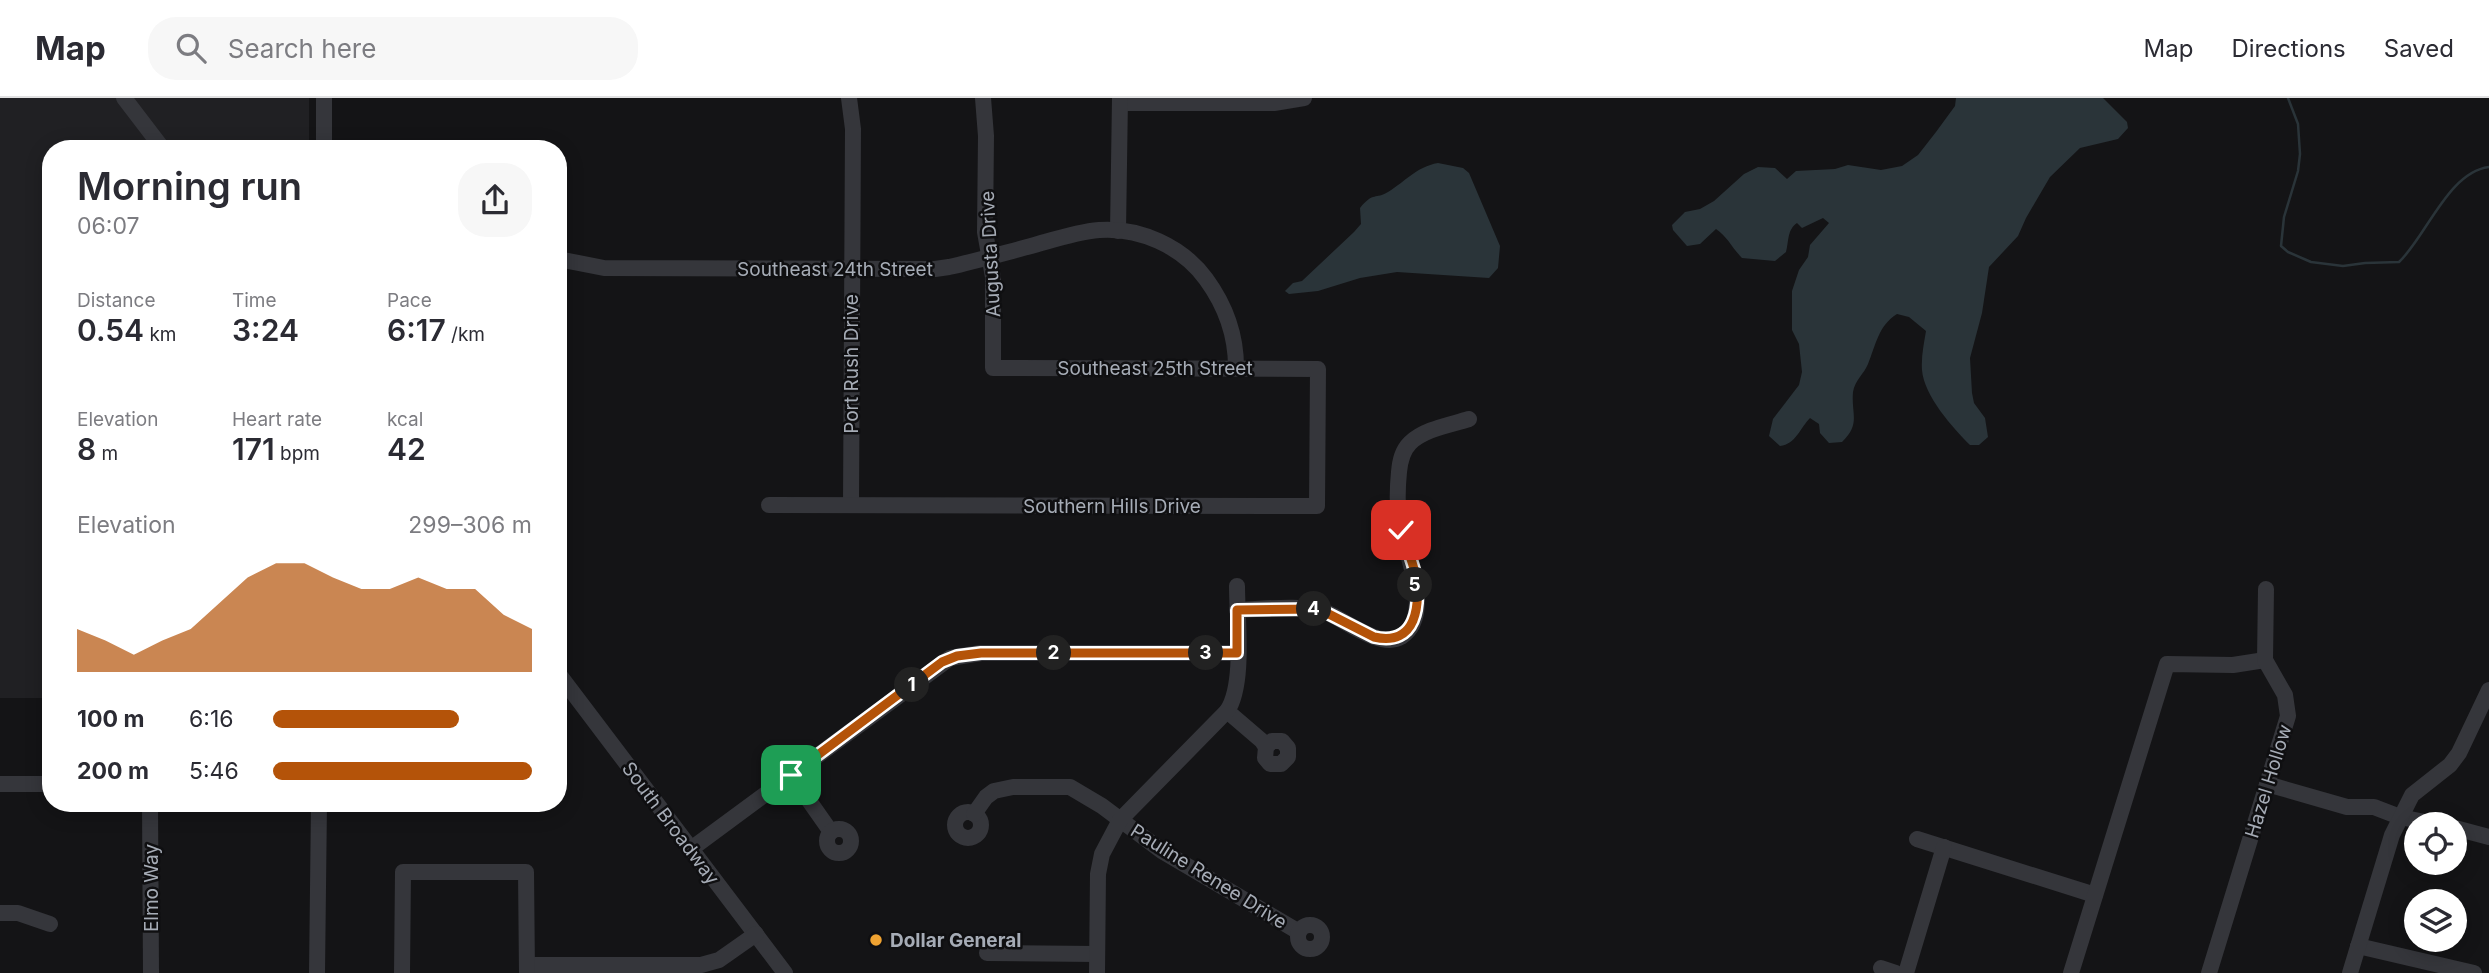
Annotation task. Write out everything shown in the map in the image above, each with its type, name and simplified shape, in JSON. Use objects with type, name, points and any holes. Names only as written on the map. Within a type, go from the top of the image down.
[{"type":"street","points":[[124,98],[156,140]]},
{"type":"street","points":[[324,98],[324,140]]},
{"type":"street","name":"Port Rush Drive","points":[[849,98],[853,129],[851,505]]},
{"type":"street","name":"Augusta Drive","points":[[983,98],[986,136],[985,232],[993,277],[993,368]]},
{"type":"street","points":[[1118,231],[1120,101],[1290,102],[1304,98]]},
{"type":"street","name":"Southeast 24th Street","points":[[567,261],[604,268],[935,269],[1089,231],[1118,231],[1144,236],[1176,250],[1202,274],[1226,313],[1236,350],[1236,368]]},
{"type":"street","name":"Southeast 25th Street","points":[[993,368],[1318,369]]},
{"type":"street","name":"Southern Hills Drive","points":[[769,505],[1317,506],[1318,369]]},
{"type":"street","points":[[1237,610],[1319,609],[1374,637],[1392,640],[1404,635],[1417,608],[1415,573],[1401,530],[1398,508],[1401,457],[1409,444],[1419,436],[1469,419]]},
{"type":"street","points":[[1097,973],[1098,874],[1102,854],[1120,820],[1227,711],[1237,690],[1237,586]]},
{"type":"street","points":[[2071,973],[2167,664],[2234,665],[2264,660],[2266,589]]},
{"type":"street","points":[[691,849],[942,662],[957,656],[981,653],[1237,653]]},
{"type":"street","name":"Hazel Hollow","points":[[2209,973],[2288,716],[2286,695],[2264,660]]},
{"type":"street","name":"South Broadway","points":[[567,685],[785,973]]},
{"type":"street","points":[[2350,973],[2392,835],[2400,817],[2412,795],[2449,765],[2459,753],[2489,690]]},
{"type":"street","points":[[1227,711],[1266,747]]},
{"type":"street","points":[[791,775],[831,832]]},
{"type":"street","points":[[0,784],[42,783]]},
{"type":"street","points":[[2267,783],[2347,807],[2374,807],[2404,818]]},
{"type":"street","name":"Pauline Renee Drive","points":[[974,814],[986,797],[994,792],[1013,788],[1065,787],[1086,796],[1162,851],[1299,932]]},
{"type":"street","name":"Elmo Way","points":[[150,812],[151,973]]},
{"type":"street","points":[[317,973],[319,812]]},
{"type":"street","points":[[2467,831],[2489,837]]},
{"type":"street","points":[[1917,839],[2095,895]]},
{"type":"street","points":[[1906,973],[1944,847]]},
{"type":"street","points":[[402,973],[403,872],[526,872],[527,969],[701,965],[719,960],[755,934]]},
{"type":"street","points":[[0,913],[18,913],[50,924]]},
{"type":"street","points":[[2358,946],[2474,973]]},
{"type":"street","points":[[987,953],[1097,954]]},
{"type":"shaded area","points":[[0,98],[309,98],[309,140],[42,140],[42,698],[0,698]]},
{"type":"shaded area","points":[[1956,98],[2103,98],[2127,122],[2128,128],[2118,139],[2080,148],[2050,177],[2018,236],[1989,267],[1982,313],[1970,358],[1974,403],[1985,418],[1988,437],[1979,445],[1970,445],[1940,411],[1928,390],[1922,370],[1926,331],[1909,317],[1897,314],[1882,330],[1868,364],[1854,388],[1854,419],[1848,436],[1842,442],[1829,443],[1820,433],[1819,424],[1810,418],[1794,439],[1780,446],[1769,436],[1773,419],[1799,385],[1802,372],[1799,344],[1792,330],[1792,291],[1799,270],[1808,257],[1810,245],[1829,223],[1823,218],[1802,228],[1797,223],[1790,232],[1786,252],[1775,261],[1742,258],[1716,229],[1700,244],[1687,246],[1672,225],[1685,212],[1700,209],[1714,201],[1744,174],[1758,167],[1775,168],[1787,179],[1796,171],[1835,169],[1848,165],[1881,170],[1902,166],[1918,155],[1955,106]]},
{"type":"shaded area","points":[[1438,163],[1463,168],[1469,173],[1500,246],[1498,268],[1489,278],[1397,272],[1360,278],[1318,291],[1289,294],[1285,291],[1293,283],[1302,281],[1354,232],[1361,224],[1360,208],[1368,199],[1388,192],[1423,168]]},
{"type":"waterway","points":[[2288,98],[2298,124],[2300,154],[2298,171],[2284,217],[2281,246],[2311,262],[2343,266],[2399,262],[2461,180],[2474,171],[2489,167]]},
{"type":"place","name":"Dollar General","points":[[876,940]]},
{"type":"route","points":[[791,775],[942,662],[957,656],[981,653],[1237,653],[1237,610],[1269,608],[1319,609],[1374,637],[1392,640],[1398,638],[1409,628],[1417,608],[1415,573],[1401,530]]}]
